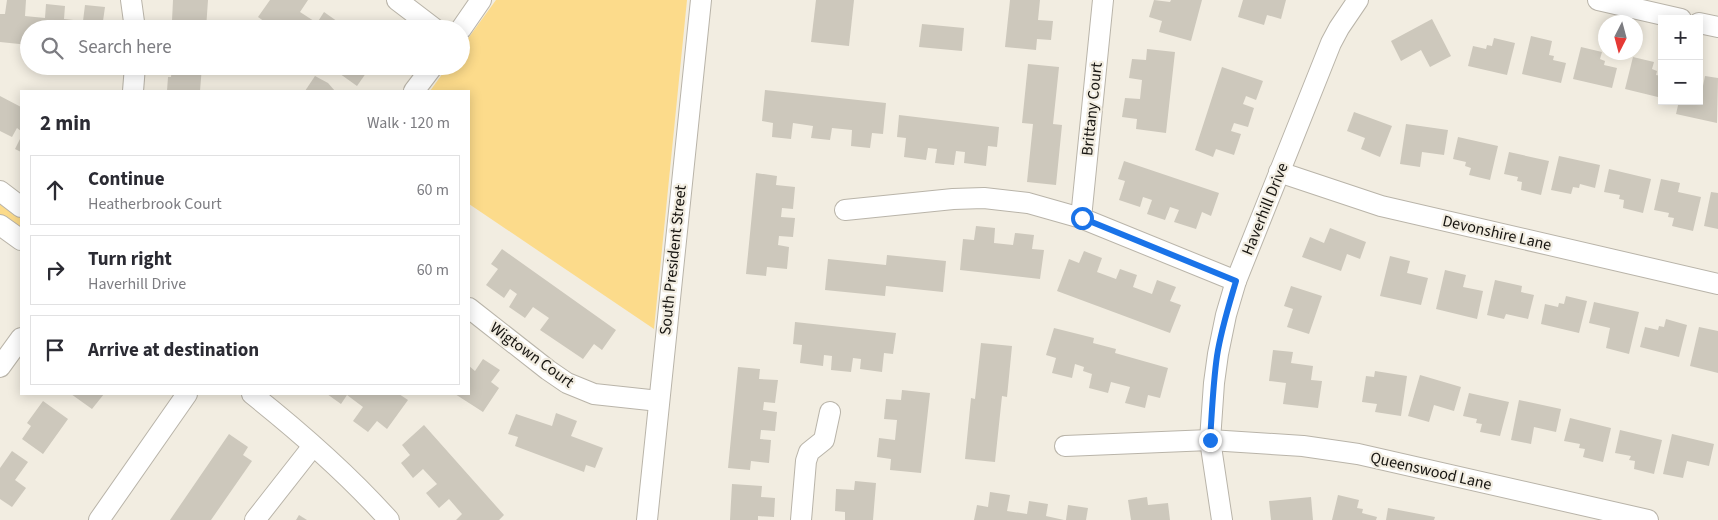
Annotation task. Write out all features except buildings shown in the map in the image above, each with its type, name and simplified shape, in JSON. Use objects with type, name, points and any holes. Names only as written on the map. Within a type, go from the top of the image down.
[{"type":"street","points":[[131,0],[134,20]]},
{"type":"street","points":[[397,0],[423,20]]},
{"type":"street","points":[[467,20],[481,0]]},
{"type":"street","name":"South President Street","points":[[647,520],[700,0]]},
{"type":"street","name":"Brittany Court","points":[[1082,218],[1103,0]]},
{"type":"street","name":"Haverhill Drive","points":[[1222,520],[1210,440],[1214,383],[1226,315],[1236,281],[1331,43],[1358,0]]},
{"type":"street","points":[[1598,0],[1664,15]]},
{"type":"street","points":[[1703,24],[1718,27]]},
{"type":"street","points":[[133,90],[134,75]]},
{"type":"street","points":[[415,90],[426,75]]},
{"type":"street","name":"Devonshire Lane","points":[[1280,172],[1382,206],[1718,284]]},
{"type":"street","points":[[0,191],[20,206]]},
{"type":"street","points":[[845,210],[953,199],[984,198],[1028,203],[1082,218],[1236,281]]},
{"type":"street","points":[[0,225],[20,239]]},
{"type":"street","name":"Wigtown Court","points":[[470,309],[567,383],[594,394],[659,401]]},
{"type":"street","points":[[0,367],[20,339]]},
{"type":"street","points":[[100,520],[186,395]]},
{"type":"street","points":[[253,395],[357,485],[389,520]]},
{"type":"street","points":[[801,520],[806,461],[809,452],[824,440],[830,412]]},
{"type":"street","name":"Queenswood Lane","points":[[1065,446],[1210,440],[1303,446],[1358,454],[1648,520]]},
{"type":"street","points":[[254,520],[313,446]]},
{"type":"shaded area","points":[[496,0],[687,0],[654,329],[470,205],[470,90],[431,90],[442,75],[470,75],[470,36]]},
{"type":"shaded area","points":[[0,202],[20,216],[20,228],[0,214]]},
{"type":"route","points":[[1082,218],[1236,281],[1226,315],[1218,354],[1210,440]]}]
